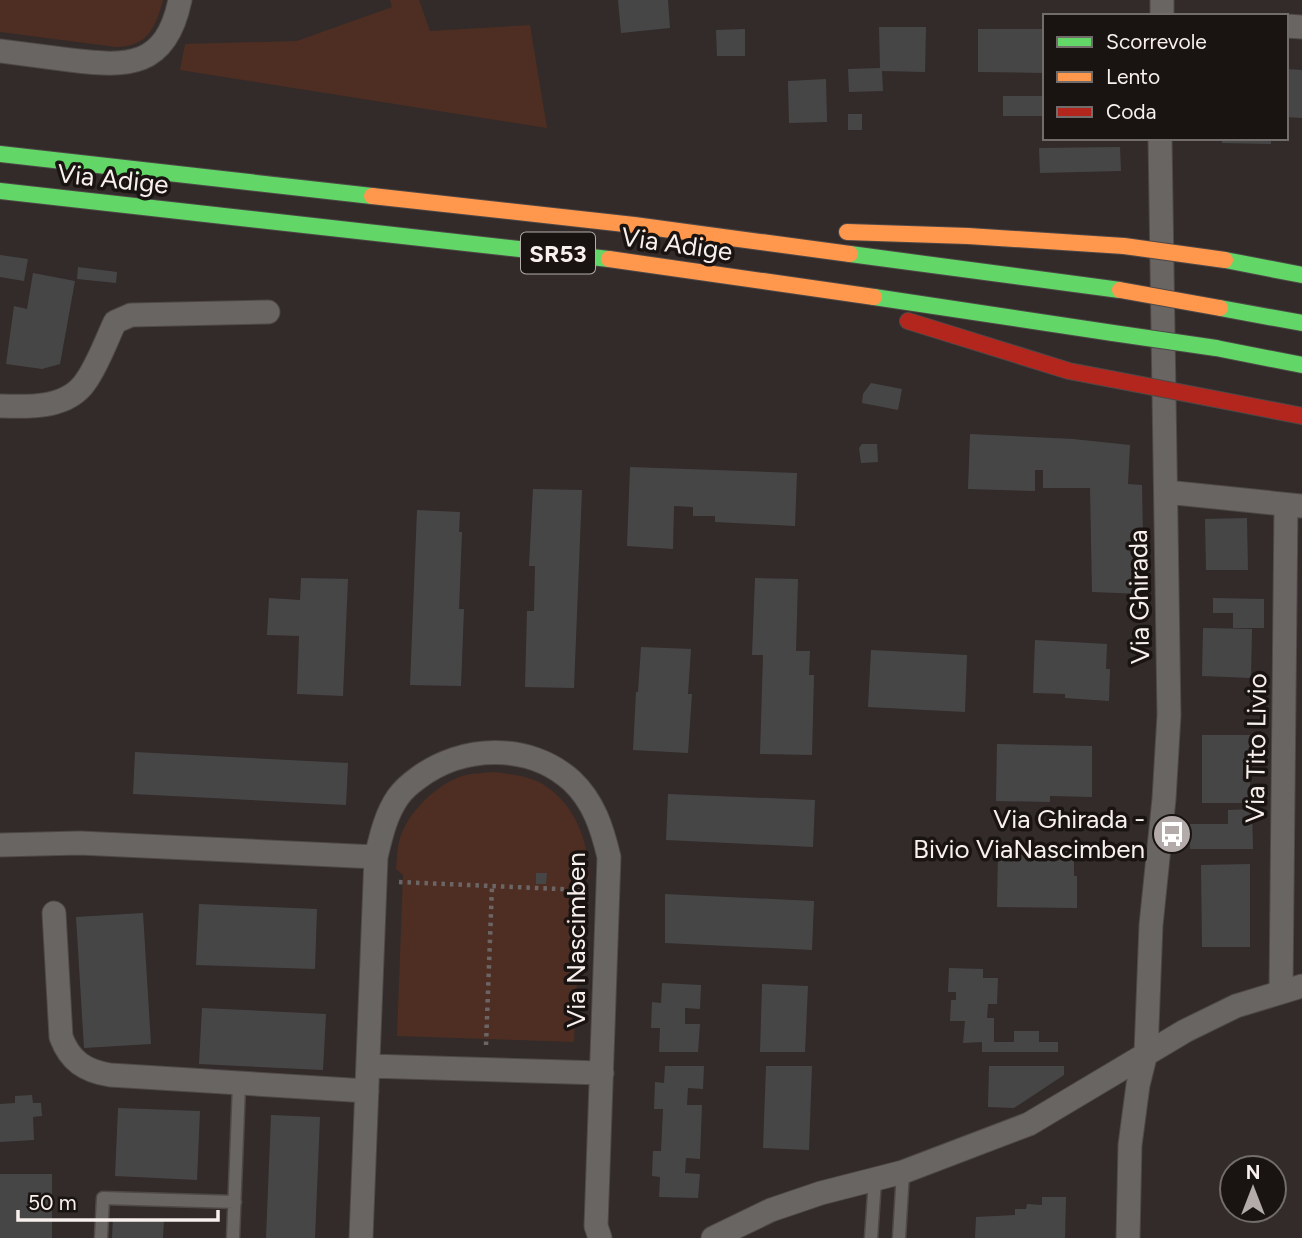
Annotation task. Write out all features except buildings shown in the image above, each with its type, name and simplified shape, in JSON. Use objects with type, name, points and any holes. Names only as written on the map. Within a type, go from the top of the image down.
[{"type":"highway","name":"Via Adige","points":[[0,154],[634,225],[1120,290],[1302,323]]},
{"type":"highway","name":"Via Adige","points":[[0,191],[586,256],[1216,348],[1302,365]]},
{"type":"highway","points":[[634,225],[787,230]]},
{"type":"highway","points":[[829,231],[1124,246],[1225,260],[1302,275]]},
{"type":"highway","points":[[789,284],[1069,372],[1302,416]]},
{"type":"street","points":[[0,51],[111,65],[131,62],[152,53],[164,40],[173,25],[180,0]]},
{"type":"street","name":"Via Ghirada","points":[[1128,1238],[1130,1145],[1138,1085],[1146,1053],[1150,925],[1170,715],[1160,140]]},
{"type":"street","points":[[0,406],[33,407],[52,403],[71,394],[85,383],[115,322],[122,317],[268,312]]},
{"type":"street","points":[[1166,492],[1294,506]]},
{"type":"street","name":"Via Tito Livio","points":[[1292,988],[1294,506]]},
{"type":"street","name":"Via Nascimben","points":[[361,1238],[376,857],[384,825],[399,795],[434,766],[454,758],[485,752],[522,755],[549,765],[571,780],[590,802],[601,824],[609,857],[596,1226],[600,1238]]},
{"type":"street","points":[[0,845],[80,843],[376,857]]},
{"type":"street","points":[[54,913],[59,1023],[67,1053],[76,1061],[99,1074],[239,1085],[367,1091]]},
{"type":"street","points":[[713,1238],[771,1210],[903,1172],[1029,1124],[1146,1053],[1237,1006],[1292,988]]},
{"type":"street","points":[[369,1066],[602,1073]]},
{"type":"lane","points":[[233,1238],[239,1085]]},
{"type":"lane","points":[[899,1238],[903,1172]]},
{"type":"lane","points":[[871,1238],[875,1180]]},
{"type":"lane","points":[[101,1238],[103,1198],[235,1202]]},
{"type":"path","points":[[399,883],[583,890]]},
{"type":"path","points":[[486,1045],[492,886]]},
{"type":"shaded area","points":[[0,0],[163,0],[149,34],[136,43],[116,47],[0,32]]},
{"type":"shaded area","points":[[390,0],[419,0],[430,31],[530,25],[547,128],[180,70],[185,44],[297,41],[392,7]]},
{"type":"shaded area","points":[[493,772],[526,777],[550,789],[570,810],[586,849],[589,878],[582,882],[574,1042],[397,1036],[403,875],[396,869],[398,845],[403,831],[416,810],[445,784],[466,775]]},
{"type":"traffic: fast","points":[[0,154],[372,196]]},
{"type":"traffic: fast","points":[[0,191],[609,259]]},
{"type":"traffic: fast","points":[[850,254],[1120,290]]},
{"type":"traffic: fast","points":[[1225,260],[1302,275]]},
{"type":"traffic: fast","points":[[874,297],[1113,333]]},
{"type":"traffic: fast","points":[[1220,308],[1302,323]]},
{"type":"traffic: fast","points":[[1113,333],[1216,348]]},
{"type":"traffic: fast","points":[[1216,348],[1302,365]]},
{"type":"traffic: slow","points":[[372,196],[634,225],[850,254]]},
{"type":"traffic: slow","points":[[847,232],[968,236],[1124,246]]},
{"type":"traffic: slow","points":[[1124,246],[1225,260]]},
{"type":"traffic: slow","points":[[609,259],[874,297]]},
{"type":"traffic: slow","points":[[1120,290],[1220,308]]},
{"type":"traffic: jam","points":[[908,321],[1069,371],[1111,379]]},
{"type":"traffic: jam","points":[[1111,379],[1210,398]]},
{"type":"traffic: jam","points":[[1210,398],[1302,416]]},
{"type":"place","name":"Via Ghirada - Bivio ViaNascimben","points":[[1172,834]]}]
